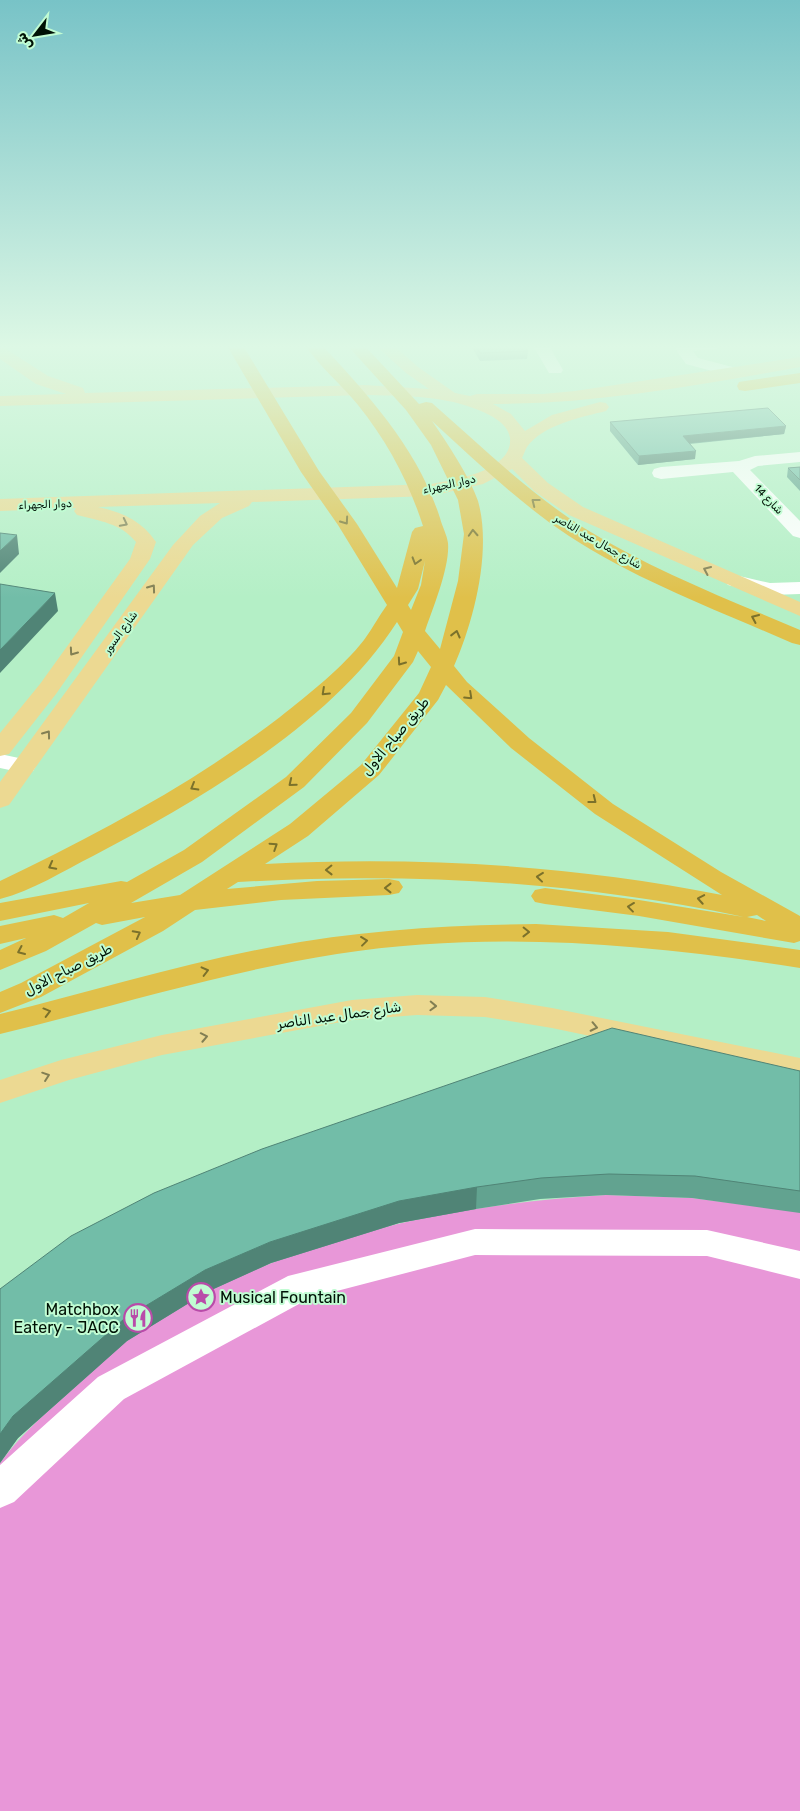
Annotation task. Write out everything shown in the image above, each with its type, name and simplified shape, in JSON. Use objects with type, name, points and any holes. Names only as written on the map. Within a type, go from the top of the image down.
[{"type":"highway","points":[[284,429],[310,472],[348,524],[413,630],[460,687],[520,743],[604,809],[711,878],[800,928]]},
{"type":"highway","points":[[0,961],[36,945],[193,856],[294,782],[359,718],[405,657],[431,585],[438,543],[423,496],[402,455],[383,429]]},
{"type":"highway","name":"طريق صباح الاول","points":[[0,1002],[31,990],[153,925],[299,830],[370,770],[430,695],[455,640],[468,581],[474,534],[468,500],[440,445],[428,429]]},
{"type":"highway","name":"شارع جمال عبد الناصر","points":[[451,429],[550,514],[643,567],[800,638]]},
{"type":"highway","points":[[0,891],[89,847],[210,778],[284,727],[341,678],[367,652],[406,594],[422,543],[423,496]]},
{"type":"highway","points":[[0,912],[134,886],[225,875],[297,870],[395,869],[486,872],[586,881],[711,901],[800,921]]},
{"type":"highway","points":[[0,935],[65,922],[216,898],[383,887],[452,889],[559,897],[658,911],[800,935]]},
{"type":"highway","points":[[0,1024],[265,957],[401,936],[509,932],[624,936],[687,941],[800,959]]},
{"type":"main road","points":[[513,456],[520,434],[515,429]]},
{"type":"main road","name":"دوار الجهراء","points":[[0,505],[432,490],[471,482],[491,474],[513,456],[538,429]]},
{"type":"main road","name":"شارع جمال عبد الناصر","points":[[513,456],[541,488],[576,511],[800,610]]},
{"type":"main road","name":"شارع السور","points":[[3,791],[24,766],[180,548],[215,513],[238,503],[266,497]]},
{"type":"main road","points":[[25,504],[89,511],[128,524],[140,533],[177,515],[186,518],[198,528]]},
{"type":"main road","name":"شارع السور","points":[[0,749],[48,689],[140,559],[152,528]]},
{"type":"main road","name":"شارع جمال عبد الناصر","points":[[0,1092],[61,1071],[162,1045],[352,1010],[417,1005],[485,1007],[552,1018],[800,1069]]},
{"type":"street","points":[[661,474],[742,466],[755,461],[800,457]]},
{"type":"street","name":"شارع 14","points":[[742,466],[741,471],[800,532]]},
{"type":"street","points":[[731,580],[770,589],[800,588]]},
{"type":"street","points":[[0,762],[24,766]]},
{"type":"street","points":[[0,1490],[111,1388],[301,1286],[475,1242],[707,1243],[800,1265]]},
{"type":"shaded area","points":[[606,1195],[692,1198],[800,1212],[800,1811],[0,1811],[0,1463],[26,1432],[128,1340],[181,1306],[238,1277],[296,1254],[357,1234],[418,1219],[543,1200]]},
{"type":"building","points":[[616,429],[760,429],[683,436],[696,451],[639,456]]},
{"type":"building","points":[[800,467],[800,480],[788,468]]},
{"type":"building","points":[[0,533],[17,535],[0,551]]},
{"type":"building","points":[[0,584],[55,593],[0,650]]},
{"type":"building","points":[[612,1028],[800,1071],[800,1191],[695,1176],[609,1174],[541,1178],[399,1201],[270,1242],[205,1270],[124,1319],[13,1416],[0,1434],[0,1289],[71,1236],[154,1193],[262,1149]]},
{"type":"place","name":"Musical Fountain","points":[[201,1297]]},
{"type":"place","name":"Matchbox Eatery - JACC","points":[[138,1318]]}]
